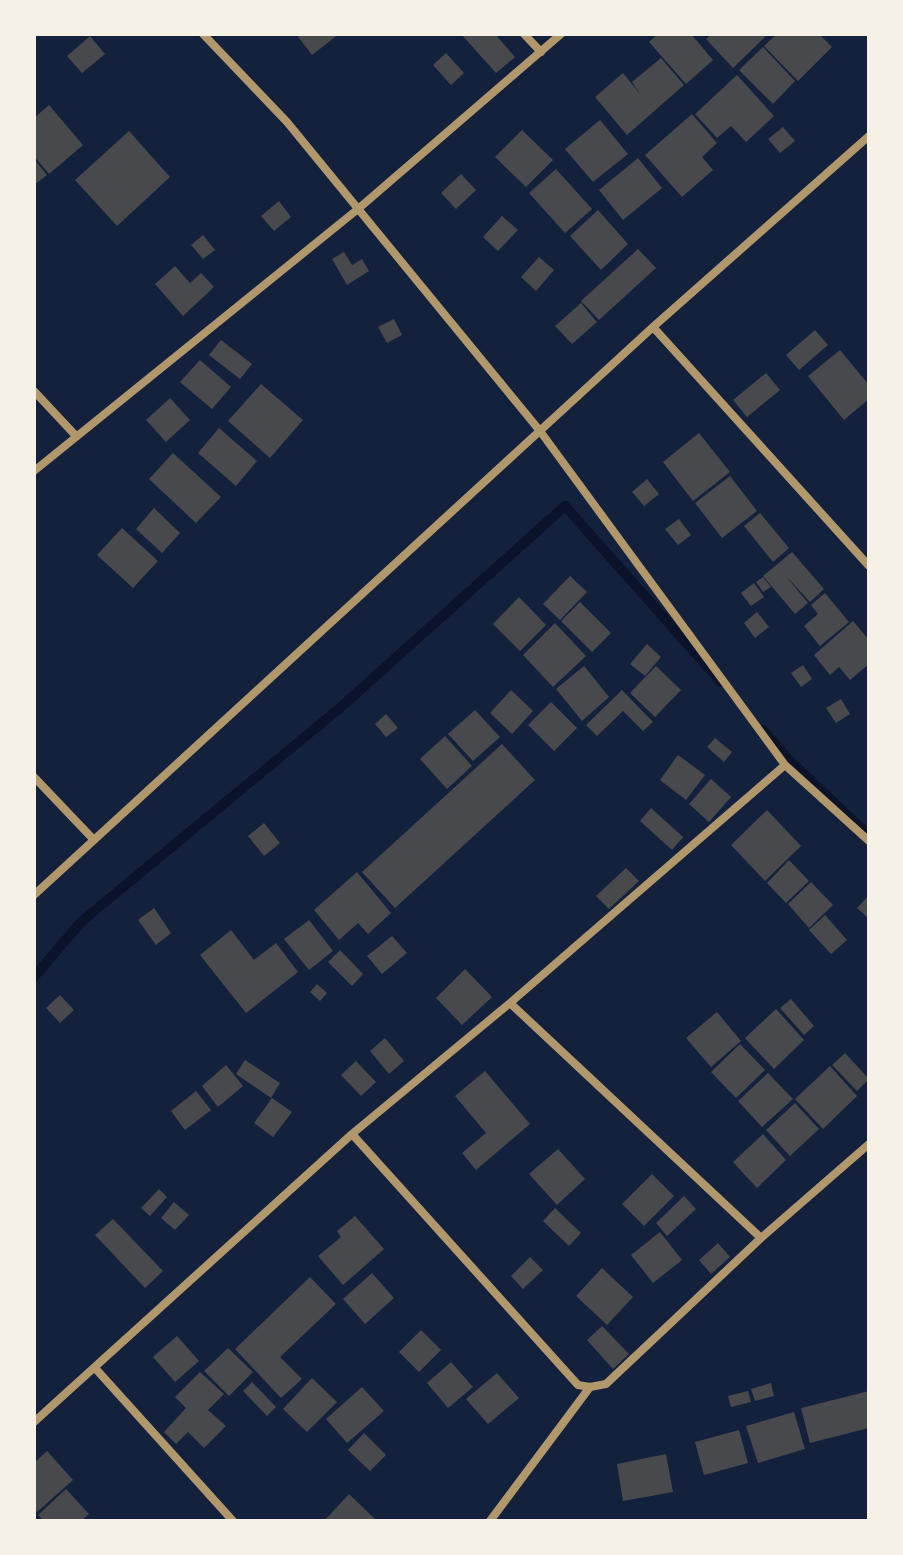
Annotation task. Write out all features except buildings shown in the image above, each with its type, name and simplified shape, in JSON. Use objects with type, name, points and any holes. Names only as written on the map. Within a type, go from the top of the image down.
[{"type":"street","points":[[203,34],[287,122],[540,431],[785,765],[869,841]]},
{"type":"street","points":[[524,34],[541,52]]},
{"type":"street","points":[[34,471],[358,209],[561,34]]},
{"type":"street","points":[[34,895],[653,327],[869,136]]},
{"type":"street","points":[[653,327],[869,566]]},
{"type":"street","points":[[34,391],[76,436]]},
{"type":"street","points":[[34,1422],[352,1134],[510,1003],[785,765]]},
{"type":"street","points":[[34,777],[94,840]]},
{"type":"street","points":[[510,1003],[761,1238]]},
{"type":"street","points":[[352,1134],[578,1385],[590,1387],[606,1384],[761,1238],[869,1144]]},
{"type":"street","points":[[95,1368],[233,1521]]},
{"type":"street","points":[[490,1521],[590,1387]]},
{"type":"waterway","points":[[34,977],[82,921],[341,707],[565,506],[721,682]]},
{"type":"waterway","points":[[763,730],[789,760],[868,835]]}]
